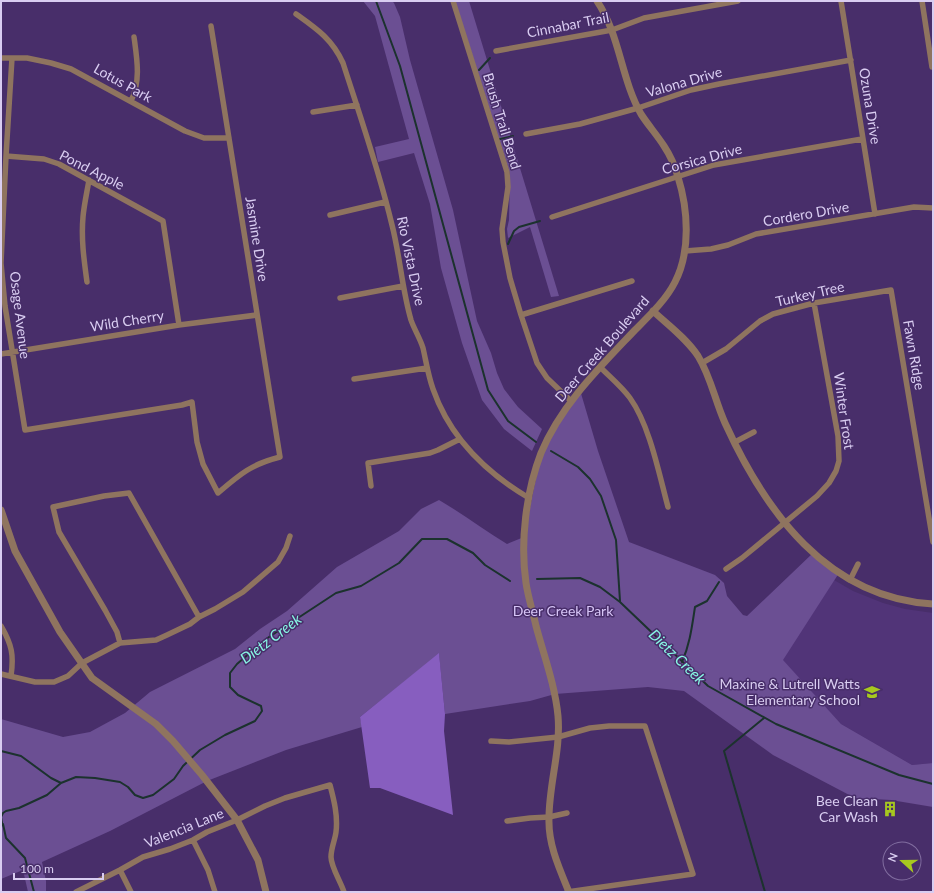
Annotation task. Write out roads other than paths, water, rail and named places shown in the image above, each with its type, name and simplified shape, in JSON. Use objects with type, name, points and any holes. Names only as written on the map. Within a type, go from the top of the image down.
[{"type":"street","name":"Brush Trail Bend","points":[[453,1],[507,172],[508,187],[502,229],[510,278],[537,363],[547,378],[571,401]]},
{"type":"street","name":"Deer Creek Boulevard","points":[[569,892],[552,849],[549,818],[558,737],[558,718],[556,694],[536,627],[526,581],[524,545],[529,498],[537,465],[552,429],[571,401],[600,367],[653,311],[674,284],[680,272],[685,251],[686,227],[684,204],[678,177],[664,146],[638,108],[633,97],[612,30],[597,1]]},
{"type":"street","name":"Cinnabar Trail","points":[[496,51],[612,30],[644,18],[738,1]]},
{"type":"street","name":"Ozuna Drive","points":[[841,1],[875,214]]},
{"type":"street","points":[[922,1],[932,66]]},
{"type":"street","name":"Rio Vista Drive","points":[[296,14],[327,38],[337,50],[343,63],[357,105],[392,225],[411,320],[423,350],[427,368],[439,403],[447,420],[476,458],[510,487],[529,498]]},
{"type":"street","name":"Jasmine Drive","points":[[211,26],[280,457],[265,460],[246,470],[218,493]]},
{"type":"street","points":[[131,101],[136,92],[138,77],[134,37]]},
{"type":"street","name":"Lotus Park","points":[[1,58],[27,58],[71,69],[198,137],[210,139],[229,138]]},
{"type":"street","name":"Osage Avenue","points":[[12,58],[1,262],[12,352],[25,430],[182,405],[192,402],[197,442],[203,464],[218,493]]},
{"type":"street","name":"Valona Drive","points":[[526,134],[580,124],[638,108],[691,90],[850,60]]},
{"type":"street","points":[[313,112],[357,105]]},
{"type":"street","name":"Corsica Drive","points":[[552,217],[714,165],[862,139]]},
{"type":"street","name":"Pond Apple","points":[[6,156],[44,159],[59,164],[163,221],[179,324]]},
{"type":"street","points":[[87,282],[83,223],[89,180]]},
{"type":"street","points":[[330,214],[385,202]]},
{"type":"street","name":"Cordero Drive","points":[[685,251],[711,249],[728,245],[756,234],[914,207],[933,208]]},
{"type":"street","points":[[521,315],[632,281]]},
{"type":"street","points":[[340,298],[403,286]]},
{"type":"street","name":"Turkey Tree","points":[[702,363],[726,349],[760,321],[782,310],[891,290]]},
{"type":"street","name":"Fawn Ridge","points":[[891,290],[933,542]]},
{"type":"street","name":"Winter Frost","points":[[726,569],[742,558],[824,489],[832,478],[839,461],[838,436],[814,303]]},
{"type":"street","points":[[653,311],[689,344],[702,363],[725,421],[753,478],[785,522],[815,555],[850,580],[876,592],[914,602],[933,604]]},
{"type":"street","name":"Wild Cherry","points":[[1,354],[179,324],[257,314]]},
{"type":"street","points":[[600,367],[624,390],[638,410],[651,446],[668,507]]},
{"type":"street","points":[[354,379],[427,368]]},
{"type":"street","points":[[735,442],[754,432]]},
{"type":"street","points":[[371,486],[368,463],[430,453],[460,439]]},
{"type":"street","points":[[120,643],[117,632],[60,532],[53,507],[96,497],[129,493],[199,617]]},
{"type":"street","points":[[1,510],[11,542],[20,561],[60,632],[92,678],[156,724],[202,775],[237,820],[258,860],[266,892]]},
{"type":"street","points":[[1,674],[36,682],[54,682],[68,676],[82,663],[120,643],[156,640],[190,624],[199,617],[215,610],[243,592],[269,570],[283,554],[290,536]]},
{"type":"street","points":[[850,580],[858,564]]},
{"type":"street","points":[[1,626],[12,650],[13,658],[11,676]]},
{"type":"street","points":[[491,741],[509,742],[558,737],[590,728],[609,726],[645,726],[693,874],[569,892]]},
{"type":"street","name":"Valencia Lane","points":[[76,892],[143,857],[193,840],[207,832],[285,798],[330,785],[335,803],[336,820],[336,832],[331,855],[344,892]]},
{"type":"street","points":[[507,821],[530,818],[549,818],[567,813]]},
{"type":"street","points":[[193,840],[208,870],[215,892]]},
{"type":"street","points":[[120,870],[131,892]]},
{"type":"waterway","points":[[376,1],[400,66],[488,390],[508,421],[536,442]]},
{"type":"waterway","points":[[479,70],[490,58]]},
{"type":"waterway","points":[[500,139],[513,136]]},
{"type":"waterway","points":[[508,244],[514,231],[519,227],[540,221]]},
{"type":"waterway","points":[[551,451],[578,467],[590,479],[601,496],[616,540],[620,601]]},
{"type":"waterway","name":"Dietz Creek","points":[[1,827],[1,817],[3,813],[19,808],[47,795],[61,783],[76,777],[120,782],[128,787],[135,795],[143,798],[153,795],[174,779],[183,766],[200,750],[225,735],[255,721],[262,711],[261,706],[238,695],[230,687],[230,673],[237,664],[266,639],[336,593],[361,586],[399,563],[422,539],[447,539],[473,553],[485,565],[510,581]]},
{"type":"waterway","name":"Dietz Creek","points":[[537,579],[580,578],[600,587],[620,602],[708,686],[776,724],[899,775],[933,784]]},
{"type":"waterway","points":[[682,662],[689,642],[695,607],[707,601],[719,582]]},
{"type":"waterway","points":[[764,718],[724,751],[765,892]]},
{"type":"waterway","points":[[1,751],[21,756],[51,778],[61,783]]},
{"type":"waterway","points":[[3,824],[6,838],[25,858],[34,892]]},
{"type":"place","name":"Maxine & Lutrell Watts Elementary School","points":[[872,692]]},
{"type":"place","name":"Bee Clean Car Wash","points":[[890,809]]},
{"type":"park label","name":"Deer Creek Park","points":[[563,611]]}]
